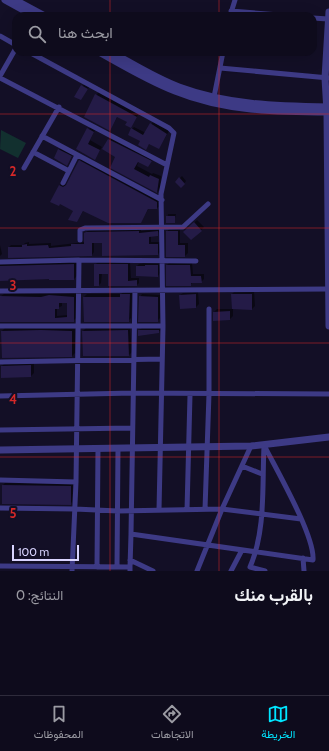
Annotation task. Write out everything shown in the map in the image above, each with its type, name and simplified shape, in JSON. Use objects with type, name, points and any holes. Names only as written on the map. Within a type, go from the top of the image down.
[{"type":"street","points":[[4,0],[26,12]]},
{"type":"street","points":[[15,0],[38,12]]},
{"type":"street","points":[[231,12],[235,0]]},
{"type":"street","points":[[317,18],[329,16],[327,78],[329,326]]},
{"type":"street","points":[[0,36],[12,43]]},
{"type":"street","points":[[12,55],[0,77],[167,165]]},
{"type":"street","points":[[36,56],[169,128],[174,133],[167,165],[162,200],[163,291],[159,510]]},
{"type":"street","points":[[106,56],[151,81],[176,92],[206,101],[264,111],[328,109]]},
{"type":"street","points":[[119,56],[178,87],[214,97],[265,106],[328,109]]},
{"type":"street","points":[[214,97],[222,56]]},
{"type":"street","points":[[220,68],[327,78]]},
{"type":"street","points":[[24,168],[59,107]]},
{"type":"street","points":[[42,136],[162,200]]},
{"type":"street","points":[[33,152],[68,171]]},
{"type":"street","points":[[62,183],[77,155]]},
{"type":"street","points":[[80,240],[80,230],[85,228],[183,227],[208,204]]},
{"type":"street","points":[[73,568],[76,509],[79,260]]},
{"type":"street","points":[[0,262],[79,260],[196,261]]},
{"type":"street","points":[[0,291],[78,292],[329,289]]},
{"type":"street","points":[[0,566],[41,568],[117,567],[130,569],[135,291]]},
{"type":"street","points":[[205,509],[208,447],[209,308]]},
{"type":"street","points":[[0,326],[162,326]]},
{"type":"street","points":[[0,362],[162,359]]},
{"type":"street","points":[[0,396],[77,396],[133,393],[190,395],[329,394]]},
{"type":"street","points":[[187,510],[190,395]]},
{"type":"street","points":[[0,430],[132,428]]},
{"type":"street","points":[[0,450],[251,446],[329,437]]},
{"type":"street","points":[[264,445],[261,515],[257,552],[250,567],[265,571]]},
{"type":"street","points":[[131,534],[313,560],[314,551],[301,520],[264,445]]},
{"type":"street","points":[[197,571],[222,509],[251,446]]},
{"type":"street","points":[[97,567],[98,448]]},
{"type":"street","points":[[117,567],[118,448]]},
{"type":"street","points":[[242,466],[262,474]]},
{"type":"street","points":[[0,480],[76,482]]},
{"type":"street","points":[[0,508],[118,511],[222,509],[301,520]]},
{"type":"street","points":[[231,571],[242,550]]},
{"type":"street","points":[[303,558],[304,571]]},
{"type":"street","points":[[130,560],[153,571]]},
{"type":"green space","points":[[1,130],[26,143],[18,158],[0,149]]},
{"type":"building","points":[[81,85],[88,89],[81,100],[74,97]]},
{"type":"building","points":[[95,94],[137,117],[131,128],[125,125],[127,122],[117,117],[110,131],[84,117]]},
{"type":"building","points":[[150,123],[167,134],[159,149],[149,144],[146,150],[138,145],[140,141],[128,135],[131,128],[143,135]]},
{"type":"building","points":[[87,128],[94,132],[88,144],[100,150],[95,160],[76,149]]},
{"type":"building","points":[[108,139],[152,161],[148,167],[138,162],[134,169],[149,177],[150,175],[159,179],[157,193],[110,168],[115,157],[102,149]]},
{"type":"building","points":[[58,149],[72,156],[67,166],[54,158]]},
{"type":"building","points":[[79,160],[157,202],[157,209],[148,209],[141,223],[108,223],[83,211],[77,222],[68,220],[73,211],[60,204],[59,206],[50,202],[59,185],[63,187],[66,185]]},
{"type":"building","points":[[179,177],[185,184],[181,188],[175,182]]},
{"type":"building","points":[[166,216],[175,216],[175,223],[166,223]]},
{"type":"building","points":[[194,222],[202,231],[191,240],[183,232]]},
{"type":"building","points":[[139,231],[139,233],[158,231],[158,236],[149,237],[149,244],[158,244],[158,255],[102,256],[102,243],[92,243],[92,256],[8,258],[8,247],[22,247],[22,245],[27,244],[27,246],[48,245],[49,248],[71,246],[71,244],[84,244],[84,233],[86,232]]},
{"type":"building","points":[[166,231],[178,231],[178,245],[185,245],[185,257],[166,257]]},
{"type":"building","points":[[74,264],[74,280],[49,279],[0,281],[0,266]]},
{"type":"building","points":[[94,264],[128,264],[128,281],[137,280],[137,286],[108,286],[108,274],[99,274],[99,286],[94,286]]},
{"type":"building","points":[[158,265],[158,277],[136,276],[136,266]]},
{"type":"building","points":[[166,265],[190,265],[191,276],[201,276],[202,283],[191,283],[191,286],[166,286]]},
{"type":"building","points":[[120,294],[130,294],[129,322],[84,322],[83,297],[120,297]]},
{"type":"building","points":[[196,294],[196,308],[180,309],[179,295]]},
{"type":"building","points":[[231,294],[252,294],[252,310],[232,309]]},
{"type":"building","points":[[49,295],[74,297],[74,322],[0,322],[0,296],[41,297]],"holes":[[[59,303],[67,303],[67,317],[55,318],[55,309],[59,309]]]},
{"type":"building","points":[[139,296],[158,297],[158,322],[138,322]]},
{"type":"building","points":[[230,311],[230,320],[213,321],[213,312]]},
{"type":"building","points":[[128,330],[129,356],[83,356],[82,331]]},
{"type":"building","points":[[138,330],[159,330],[159,333],[138,336]]},
{"type":"building","points":[[1,331],[72,331],[72,357],[2,358]]},
{"type":"building","points":[[31,365],[31,377],[1,378],[1,366]]},
{"type":"building","points":[[2,485],[71,486],[71,505],[2,504]]}]
